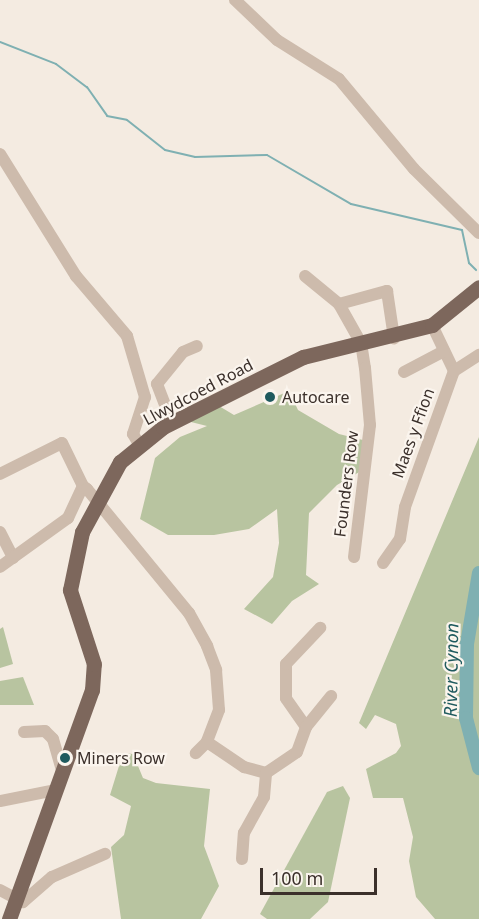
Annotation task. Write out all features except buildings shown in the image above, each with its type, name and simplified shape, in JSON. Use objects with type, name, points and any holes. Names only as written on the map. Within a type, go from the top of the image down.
[{"type":"main road","name":"Llwydcoed Road","points":[[9,919],[55,790],[64,774],[92,690],[94,664],[70,590],[82,532],[120,462],[139,444],[172,423],[303,357],[361,343],[394,338],[432,325],[479,287]]},
{"type":"street","points":[[235,0],[277,40],[339,79],[414,169],[479,233]]},
{"type":"street","points":[[0,154],[76,276],[127,336],[145,397],[134,434],[139,444]]},
{"type":"street","points":[[305,276],[339,304],[361,343]]},
{"type":"street","points":[[339,304],[387,291],[394,338]]},
{"type":"street","points":[[432,325],[454,371],[479,355]]},
{"type":"street","name":"Founders Row","points":[[354,557],[370,425],[361,343]]},
{"type":"street","points":[[172,423],[157,384],[183,352],[197,346]]},
{"type":"street","name":"Maes y Ffion","points":[[404,372],[444,351]]},
{"type":"street","name":"Maes y Ffion","points":[[383,563],[400,539],[405,507],[454,371]]},
{"type":"street","points":[[0,474],[62,443],[83,486],[189,613],[207,646],[219,693],[207,742],[196,753]]},
{"type":"street","points":[[0,567],[68,518],[83,486]]},
{"type":"street","points":[[0,532],[13,558]]},
{"type":"street","points":[[306,726],[286,698],[286,664],[320,628]]},
{"type":"street","points":[[207,742],[244,767],[266,774],[291,759],[306,726],[331,696]]},
{"type":"street","points":[[24,732],[45,731],[53,739],[64,774]]},
{"type":"street","points":[[242,859],[244,833],[264,797],[266,774]]},
{"type":"street","points":[[0,801],[55,790]]},
{"type":"street","points":[[0,890],[23,902],[52,877],[105,854]]},
{"type":"green space","points":[[289,391],[298,410],[339,434],[363,440],[361,471],[337,485],[309,513],[306,575],[319,584],[292,601],[272,624],[244,609],[273,577],[279,543],[277,509],[249,529],[214,535],[168,535],[140,519],[155,458],[180,437],[207,426],[187,421],[219,406],[234,415]]},
{"type":"green space","points":[[479,437],[479,919],[435,919],[416,897],[409,861],[413,837],[403,798],[373,798],[366,769],[396,753],[401,746],[396,724],[375,715],[366,729],[359,723]]},
{"type":"green space","points":[[3,627],[13,664],[0,668],[0,629]]},
{"type":"green space","points":[[23,677],[34,705],[0,705],[0,681]]},
{"type":"green space","points":[[123,753],[133,754],[143,778],[156,783],[210,789],[204,846],[219,886],[201,919],[121,919],[111,847],[124,835],[131,806],[110,795]]},
{"type":"green space","points":[[343,786],[350,798],[328,902],[310,919],[267,919],[260,914],[327,792]]},
{"type":"waterway","points":[[0,42],[56,64],[87,87],[107,116],[127,120],[165,150],[195,157],[267,155],[351,204],[462,230],[469,263],[476,270]]},
{"type":"waterway","name":"River Cynon","points":[[479,573],[467,644],[466,718],[479,768]]},
{"type":"place","name":"Autocare","points":[[270,397]]},
{"type":"place","name":"Miners Row","points":[[65,758]]}]
